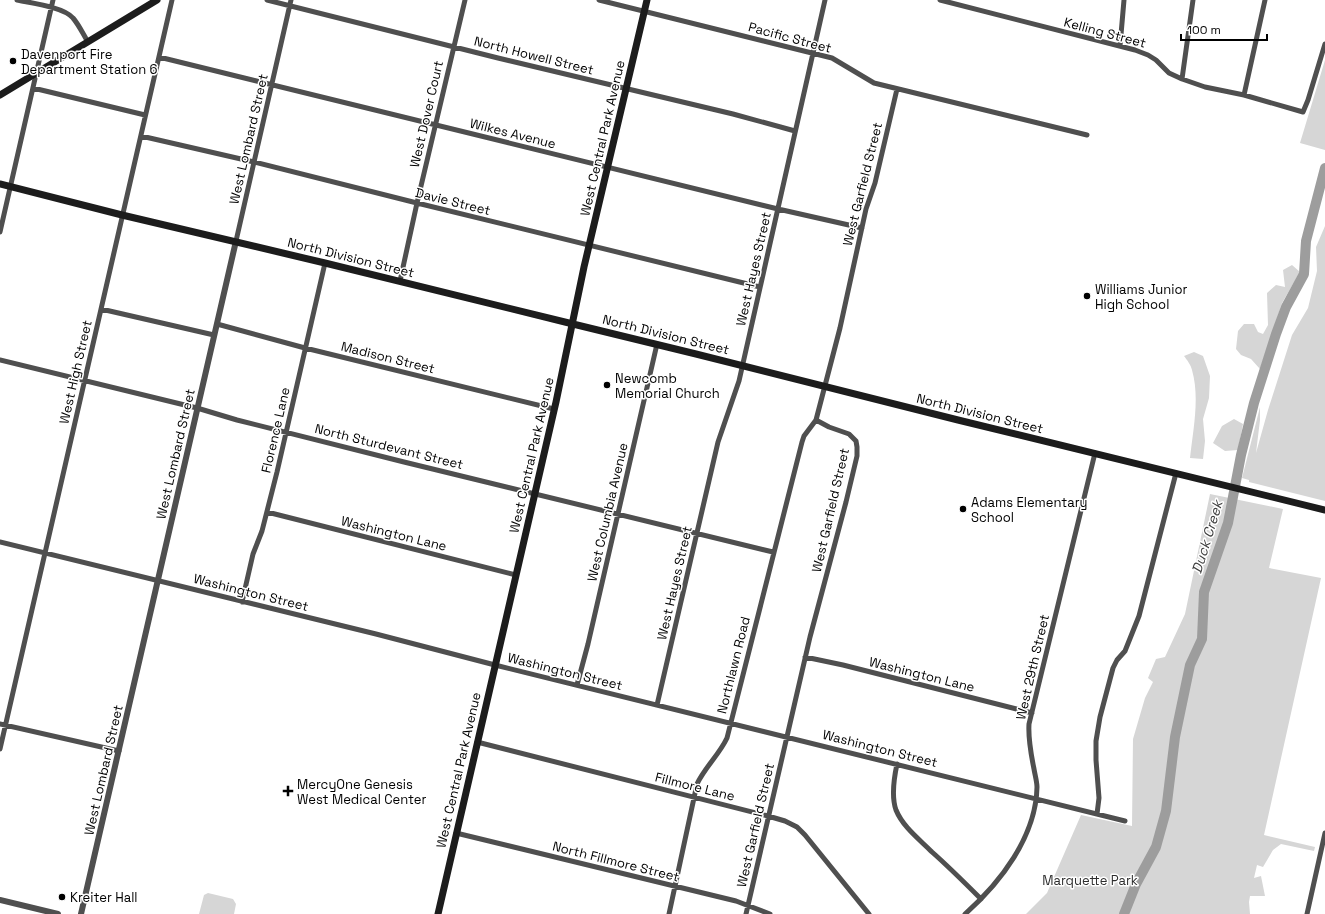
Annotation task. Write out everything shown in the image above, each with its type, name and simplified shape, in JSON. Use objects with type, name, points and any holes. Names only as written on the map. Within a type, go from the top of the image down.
[{"type":"main road","points":[[0,95],[156,0]]},
{"type":"main road","name":"West Central Park Avenue","points":[[438,914],[647,0]]},
{"type":"main road","name":"North Division Street","points":[[0,184],[122,215],[236,241],[657,344],[825,387],[1325,510]]},
{"type":"street","points":[[17,0],[65,12],[73,17],[88,42]]},
{"type":"street","points":[[0,232],[52,0]]},
{"type":"street","name":"West High Street","points":[[0,749],[3,724],[45,553],[172,0]]},
{"type":"street","name":"North Howell Street","points":[[267,0],[291,3],[454,47],[733,114],[796,131]]},
{"type":"street","name":"West Dover Court","points":[[400,281],[465,0]]},
{"type":"street","name":"Pacific Street","points":[[599,0],[832,58],[874,83],[1087,136]]},
{"type":"street","name":"West Hayes Street","points":[[658,705],[718,442],[733,401],[742,365],[825,0]]},
{"type":"street","name":"Kelling Street","points":[[940,0],[1120,46],[1148,55],[1156,60],[1169,73],[1182,79],[1205,87],[1244,95],[1303,112],[1325,44]]},
{"type":"street","points":[[1120,46],[1124,0]]},
{"type":"street","points":[[1182,79],[1193,0]]},
{"type":"street","points":[[1244,95],[1264,0]]},
{"type":"street","name":"West Lombard Street","points":[[81,914],[291,3]]},
{"type":"street","name":"Wilkes Avenue","points":[[159,57],[272,83],[435,125],[778,209],[862,228]]},
{"type":"street","points":[[33,88],[146,115]]},
{"type":"street","name":"West Garfield Street","points":[[746,914],[805,657],[846,502],[857,452],[856,441],[849,434],[829,428],[816,420],[840,328],[866,209],[875,183],[897,89]]},
{"type":"street","name":"Davie Street","points":[[141,136],[254,162],[760,287]]},
{"type":"street","name":"Florence Lane","points":[[242,602],[253,554],[262,531],[267,512],[326,263]]},
{"type":"street","points":[[101,309],[214,335]]},
{"type":"street","name":"Madison Street","points":[[217,324],[306,348],[554,409]]},
{"type":"street","name":"West Columbia Avenue","points":[[577,685],[588,644],[657,344]]},
{"type":"street","name":"North Sturdevant Street","points":[[0,360],[773,552]]},
{"type":"street","name":"Northlawn Road","points":[[669,914],[694,797],[701,774],[723,746],[727,738],[802,442],[804,436],[816,420]]},
{"type":"street","name":"West 29th Street","points":[[965,914],[981,899],[1003,874],[1017,852],[1028,826],[1037,787],[1028,736],[1029,724],[1095,454]]},
{"type":"street","points":[[1097,814],[1099,798],[1096,741],[1100,717],[1113,668],[1117,660],[1125,651],[1140,616],[1176,473]]},
{"type":"street","name":"Washington Lane","points":[[267,512],[516,575]]},
{"type":"street","name":"Washington Street","points":[[0,542],[376,634],[495,665],[1125,821]]},
{"type":"street","name":"Washington Lane","points":[[805,657],[843,665],[1032,713]]},
{"type":"street","points":[[3,724],[119,751]]},
{"type":"street","name":"Fillmore Lane","points":[[477,742],[786,821],[797,827],[869,914]]},
{"type":"street","points":[[897,764],[894,776],[894,801],[896,810],[901,820],[981,899]]},
{"type":"street","name":"North Fillmore Street","points":[[456,833],[736,901],[770,914]]},
{"type":"street","points":[[1307,914],[1325,833]]},
{"type":"street","points":[[0,900],[58,914]]},
{"type":"green space","points":[[1325,60],[1325,150],[1300,143]]},
{"type":"green space","points":[[1325,226],[1325,501],[1249,482],[1249,480],[1242,478],[1260,407],[1256,453],[1292,335],[1308,308],[1317,271],[1316,247]]},
{"type":"green space","points":[[1292,265],[1300,272],[1282,303],[1260,369],[1251,359],[1241,355],[1236,349],[1238,331],[1244,324],[1254,324],[1258,332],[1263,334],[1268,325],[1267,293],[1276,285],[1285,287],[1283,270]]},
{"type":"green space","points":[[1194,352],[1203,356],[1210,376],[1209,398],[1203,419],[1205,441],[1203,459],[1190,458],[1196,403],[1191,368],[1184,356]]},
{"type":"green space","points":[[1234,419],[1243,424],[1238,450],[1225,451],[1213,443],[1222,426]]},
{"type":"green space","name":"Marquette Park","points":[[1210,494],[1283,509],[1269,568],[1321,578],[1264,835],[1315,847],[1314,851],[1281,844],[1273,850],[1263,867],[1257,865],[1254,878],[1261,876],[1265,896],[1250,896],[1250,914],[1026,914],[1047,893],[1081,815],[1132,826],[1133,739],[1145,698],[1153,682],[1148,678],[1156,659],[1165,657],[1185,614]]},
{"type":"green space","points":[[208,893],[233,899],[236,904],[234,914],[199,914],[204,895]]},
{"type":"waterway","name":"Duck Creek","points":[[1124,914],[1136,884],[1156,847],[1166,811],[1175,737],[1190,665],[1202,639],[1204,592],[1228,523],[1241,455],[1254,403],[1286,307],[1304,274],[1306,241],[1325,168]]},
{"type":"place","name":"Davenport Fire Department Station 6","points":[[13,61]]},
{"type":"place","name":"Williams Junior High School","points":[[1087,296]]},
{"type":"place","name":"Newcomb Memorial Church","points":[[607,385]]},
{"type":"place","name":"Adams Elementary School","points":[[963,509]]},
{"type":"place","name":"MercyOne Genesis West Medical Center","points":[[288,791]]},
{"type":"place","name":"Kreiter Hall","points":[[62,897]]}]
